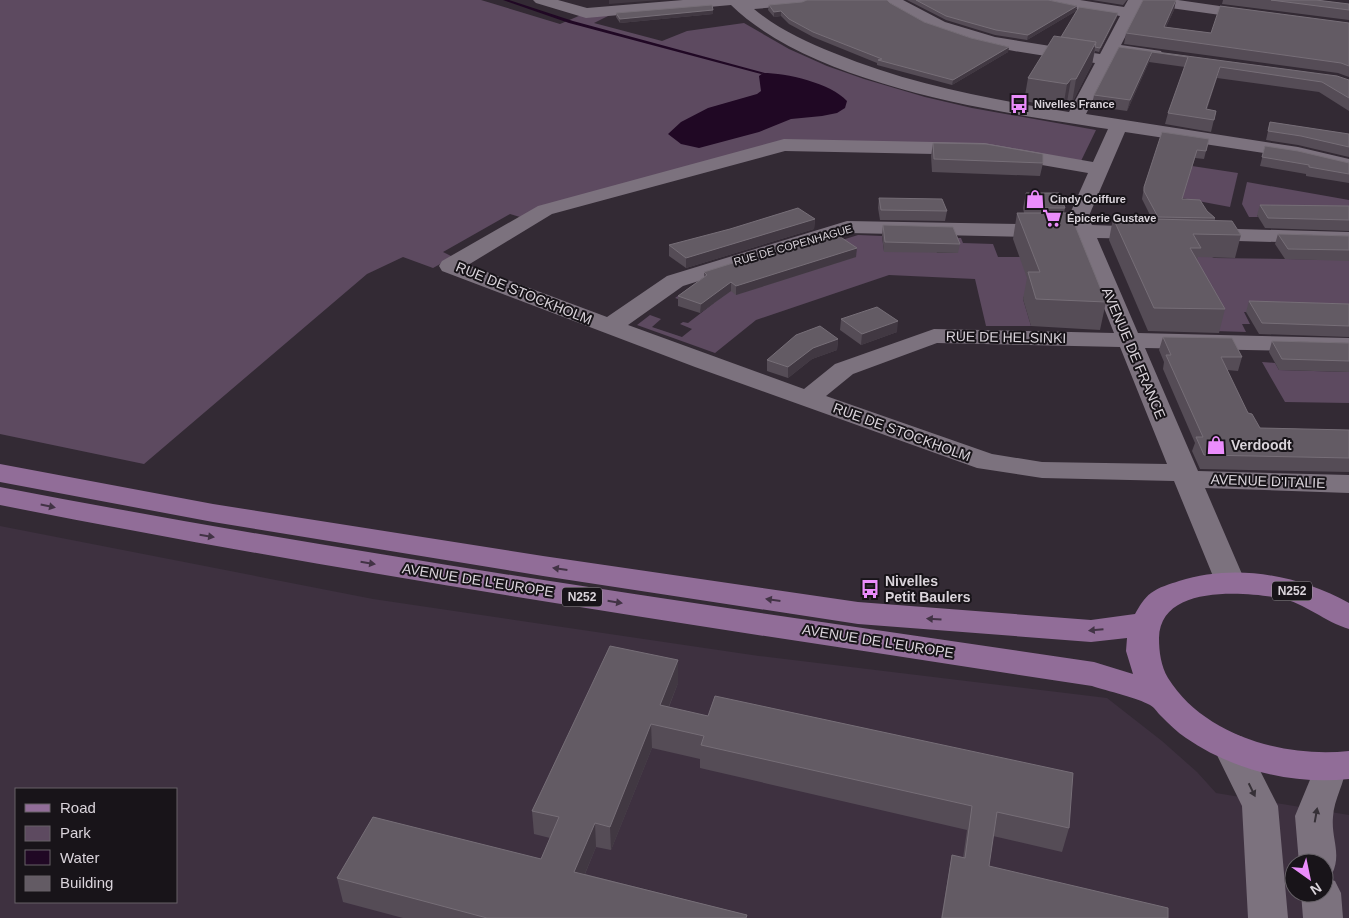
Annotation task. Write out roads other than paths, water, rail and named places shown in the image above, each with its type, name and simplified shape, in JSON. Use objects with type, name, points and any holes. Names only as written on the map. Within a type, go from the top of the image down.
[{"type":"main road","name":"AVENUE DE L'EUROPE","points":[[0,473],[214,513],[534,565],[858,613],[1091,631],[1145,624]]},
{"type":"main road","name":"AVENUE DE L'EUROPE","points":[[0,496],[157,528],[496,584],[1094,674],[1163,696]]},
{"type":"main road","name":"N252","points":[[1341,766],[1275,762],[1231,747],[1192,724],[1163,696],[1147,671],[1141,646],[1145,624],[1163,600],[1194,586],[1230,581],[1288,589],[1341,612],[1349,618]]},
{"type":"street","points":[[541,0],[586,13],[737,2],[801,0]]},
{"type":"street","points":[[892,0],[920,16],[967,33],[1025,47],[1170,57]]},
{"type":"street","points":[[1052,0],[1133,7],[1074,119]]},
{"type":"street","points":[[1144,0],[1275,17]]},
{"type":"street","points":[[737,2],[760,21],[792,41],[857,68],[927,90],[1074,119],[1298,153],[1349,165]]},
{"type":"street","name":"AVENUE DE FRANCE","points":[[1119,125],[1078,218],[1230,581]]},
{"type":"street","name":"RUE DE STOCKHOLM","points":[[1100,169],[984,149],[784,145],[545,210],[450,266],[609,327],[987,462],[1042,470],[1185,476]]},
{"type":"street","name":"RUE DE COPENHAGUE","points":[[609,327],[676,281],[847,227],[1349,238]]},
{"type":"street","name":"RUE DE HELSINKI","points":[[808,398],[844,369],[934,336],[1349,346]]},
{"type":"street","name":"AVENUE D'ITALIE","points":[[1185,476],[1349,484]]},
{"type":"street","points":[[1231,747],[1260,806],[1268,918]]},
{"type":"street","points":[[1317,853],[1314,816],[1341,766]]},
{"type":"street","points":[[1322,903],[1323,918]]},
{"type":"water","points":[[763,73],[795,77],[819,84],[847,101],[845,108],[837,113],[791,119],[759,132],[699,148],[681,144],[668,134],[681,122],[708,108],[757,94],[761,91],[759,76]]},
{"type":"waterway","points":[[505,0],[571,22],[763,73]]},
{"type":"place","name":"Nivelles France","points":[[1019,104]]},
{"type":"place","name":"Cindy Coiffure","points":[[1035,199]]},
{"type":"place","name":"Épicerie Gustave","points":[[1052,218]]},
{"type":"place","name":"Verdoodt","points":[[1216,445]]},
{"type":"place","name":"Nivelles Petit Baulers","points":[[870,589]]}]
